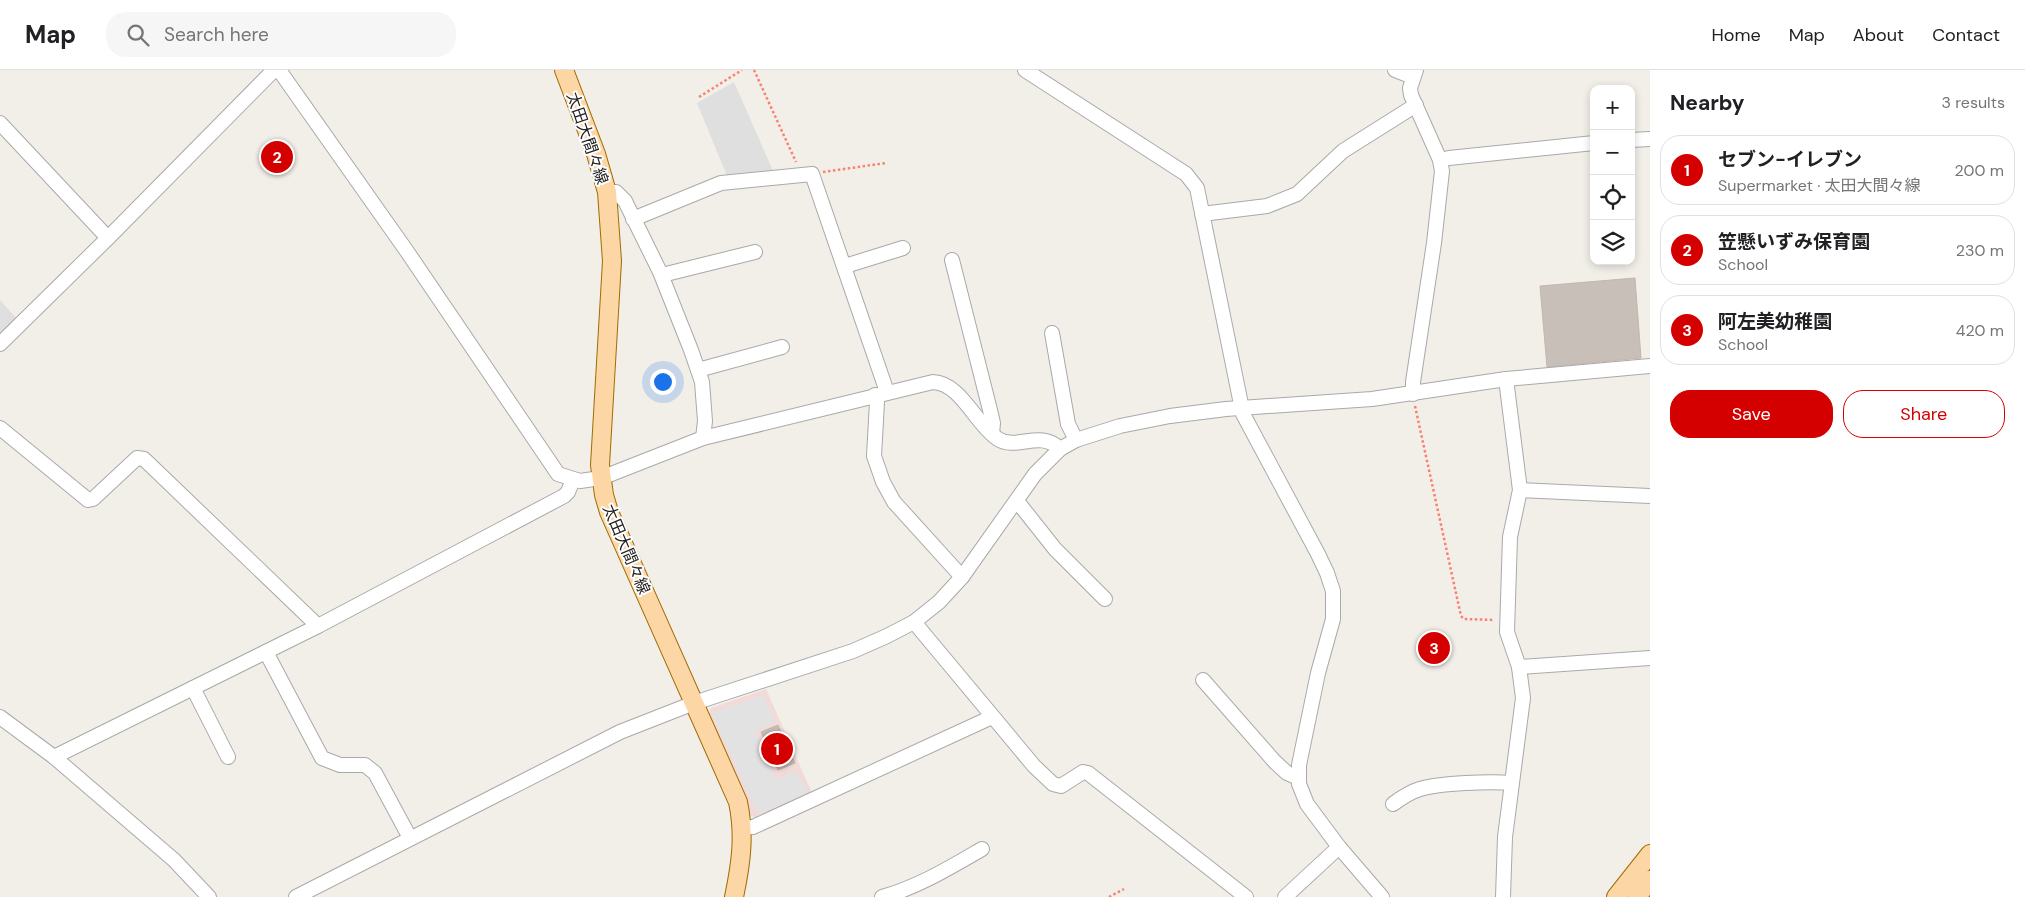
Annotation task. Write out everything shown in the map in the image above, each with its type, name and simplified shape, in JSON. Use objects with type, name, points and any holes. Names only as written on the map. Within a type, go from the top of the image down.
[{"type":"main road","name":"太田大間々線","points":[[564,70],[596,154],[606,192],[612,261],[600,465],[601,478],[609,512],[738,802],[742,828],[742,858],[734,897]]},
{"type":"main road","points":[[1616,897],[1650,854]]},
{"type":"main road","points":[[1637,897],[1650,880]]},
{"type":"street","points":[[0,344],[274,70]]},
{"type":"street","points":[[279,70],[406,250],[558,474],[573,480],[588,481],[601,478],[703,438],[925,383],[939,382],[952,390],[998,439],[1004,441],[1046,441],[1060,449]]},
{"type":"street","points":[[1025,70],[1186,174],[1197,188],[1242,408],[1256,441],[1324,566],[1333,591],[1333,619],[1318,673],[1298,778],[1303,798],[1339,847],[1382,897]]},
{"type":"street","points":[[1395,70],[1414,74],[1410,88],[1440,160],[1442,177],[1413,382],[1414,397]]},
{"type":"street","points":[[1202,214],[1267,206],[1297,194],[1343,151],[1416,105]]},
{"type":"street","points":[[0,123],[108,238]]},
{"type":"street","points":[[1635,140],[1650,139]]},
{"type":"street","points":[[1440,160],[1590,143]]},
{"type":"street","points":[[634,219],[722,183],[807,174],[844,266],[881,394],[877,402],[874,456],[883,482],[894,502],[962,578]]},
{"type":"street","points":[[606,192],[616,192],[620,195],[662,275],[702,382],[705,421],[703,438]]},
{"type":"street","points":[[844,266],[903,248]]},
{"type":"street","points":[[662,275],[755,252]]},
{"type":"street","points":[[952,260],[993,423],[992,434]]},
{"type":"street","points":[[1052,333],[1068,424],[1076,440]]},
{"type":"street","points":[[698,370],[782,348]]},
{"type":"street","points":[[299,896],[620,732],[694,703],[853,650],[888,636],[914,622],[939,602],[962,578],[1035,474],[1060,449],[1076,440],[1102,431],[1162,418],[1242,408],[1414,397],[1506,379],[1650,366]]},
{"type":"street","points":[[1503,897],[1505,837],[1523,698],[1518,667],[1507,632],[1510,537],[1520,490],[1506,379]]},
{"type":"street","points":[[0,428],[88,500],[93,499],[137,458],[144,459],[318,626]]},
{"type":"street","points":[[54,757],[318,626],[564,496],[568,492],[573,480]]},
{"type":"street","points":[[1520,490],[1650,496]]},
{"type":"street","points":[[1017,500],[1055,549],[1105,599]]},
{"type":"street","points":[[914,622],[992,718],[1034,766],[1053,784],[1061,786],[1082,772],[1088,773],[1246,897]]},
{"type":"street","points":[[266,652],[322,758],[340,764],[365,765],[375,773],[410,838]]},
{"type":"street","points":[[1518,667],[1650,658]]},
{"type":"street","points":[[1203,680],[1275,762],[1286,773],[1298,778]]},
{"type":"street","points":[[193,688],[228,757]]},
{"type":"street","points":[[0,717],[54,757],[174,860],[209,897]]},
{"type":"street","points":[[742,828],[753,827],[992,718]]},
{"type":"street","points":[[1392,804],[1405,796],[1432,786],[1512,783]]},
{"type":"street","points":[[1284,897],[1339,847]]},
{"type":"street","points":[[882,897],[900,892],[927,880],[982,849]]},
{"type":"path","points":[[699,97],[742,70]]},
{"type":"path","points":[[754,70],[807,174],[886,163]]},
{"type":"path","points":[[1414,397],[1461,616],[1464,619],[1496,620],[1501,622]]},
{"type":"path","points":[[1109,897],[1124,889]]},
{"type":"shaded area","points":[[734,82],[774,173],[727,176],[697,103]]},
{"type":"shaded area","points":[[0,300],[18,320],[0,336]]},
{"type":"shaded area","points":[[766,689],[812,793],[757,818],[749,815],[736,776],[709,715],[711,708]]},
{"type":"shaded area","points":[[763,695],[775,722],[755,732],[775,779],[796,771],[808,792],[758,815],[712,713]]},
{"type":"building","points":[[1635,278],[1641,358],[1547,367],[1540,286]]},
{"type":"building","points":[[778,725],[795,763],[778,770],[761,732]]},
{"type":"place","name":"笠懸いずみ保育園","points":[[277,157]]},
{"type":"place","name":"阿左美幼稚園","points":[[1434,648]]},
{"type":"place","name":"セブン-イレブン","points":[[777,749]]}]
